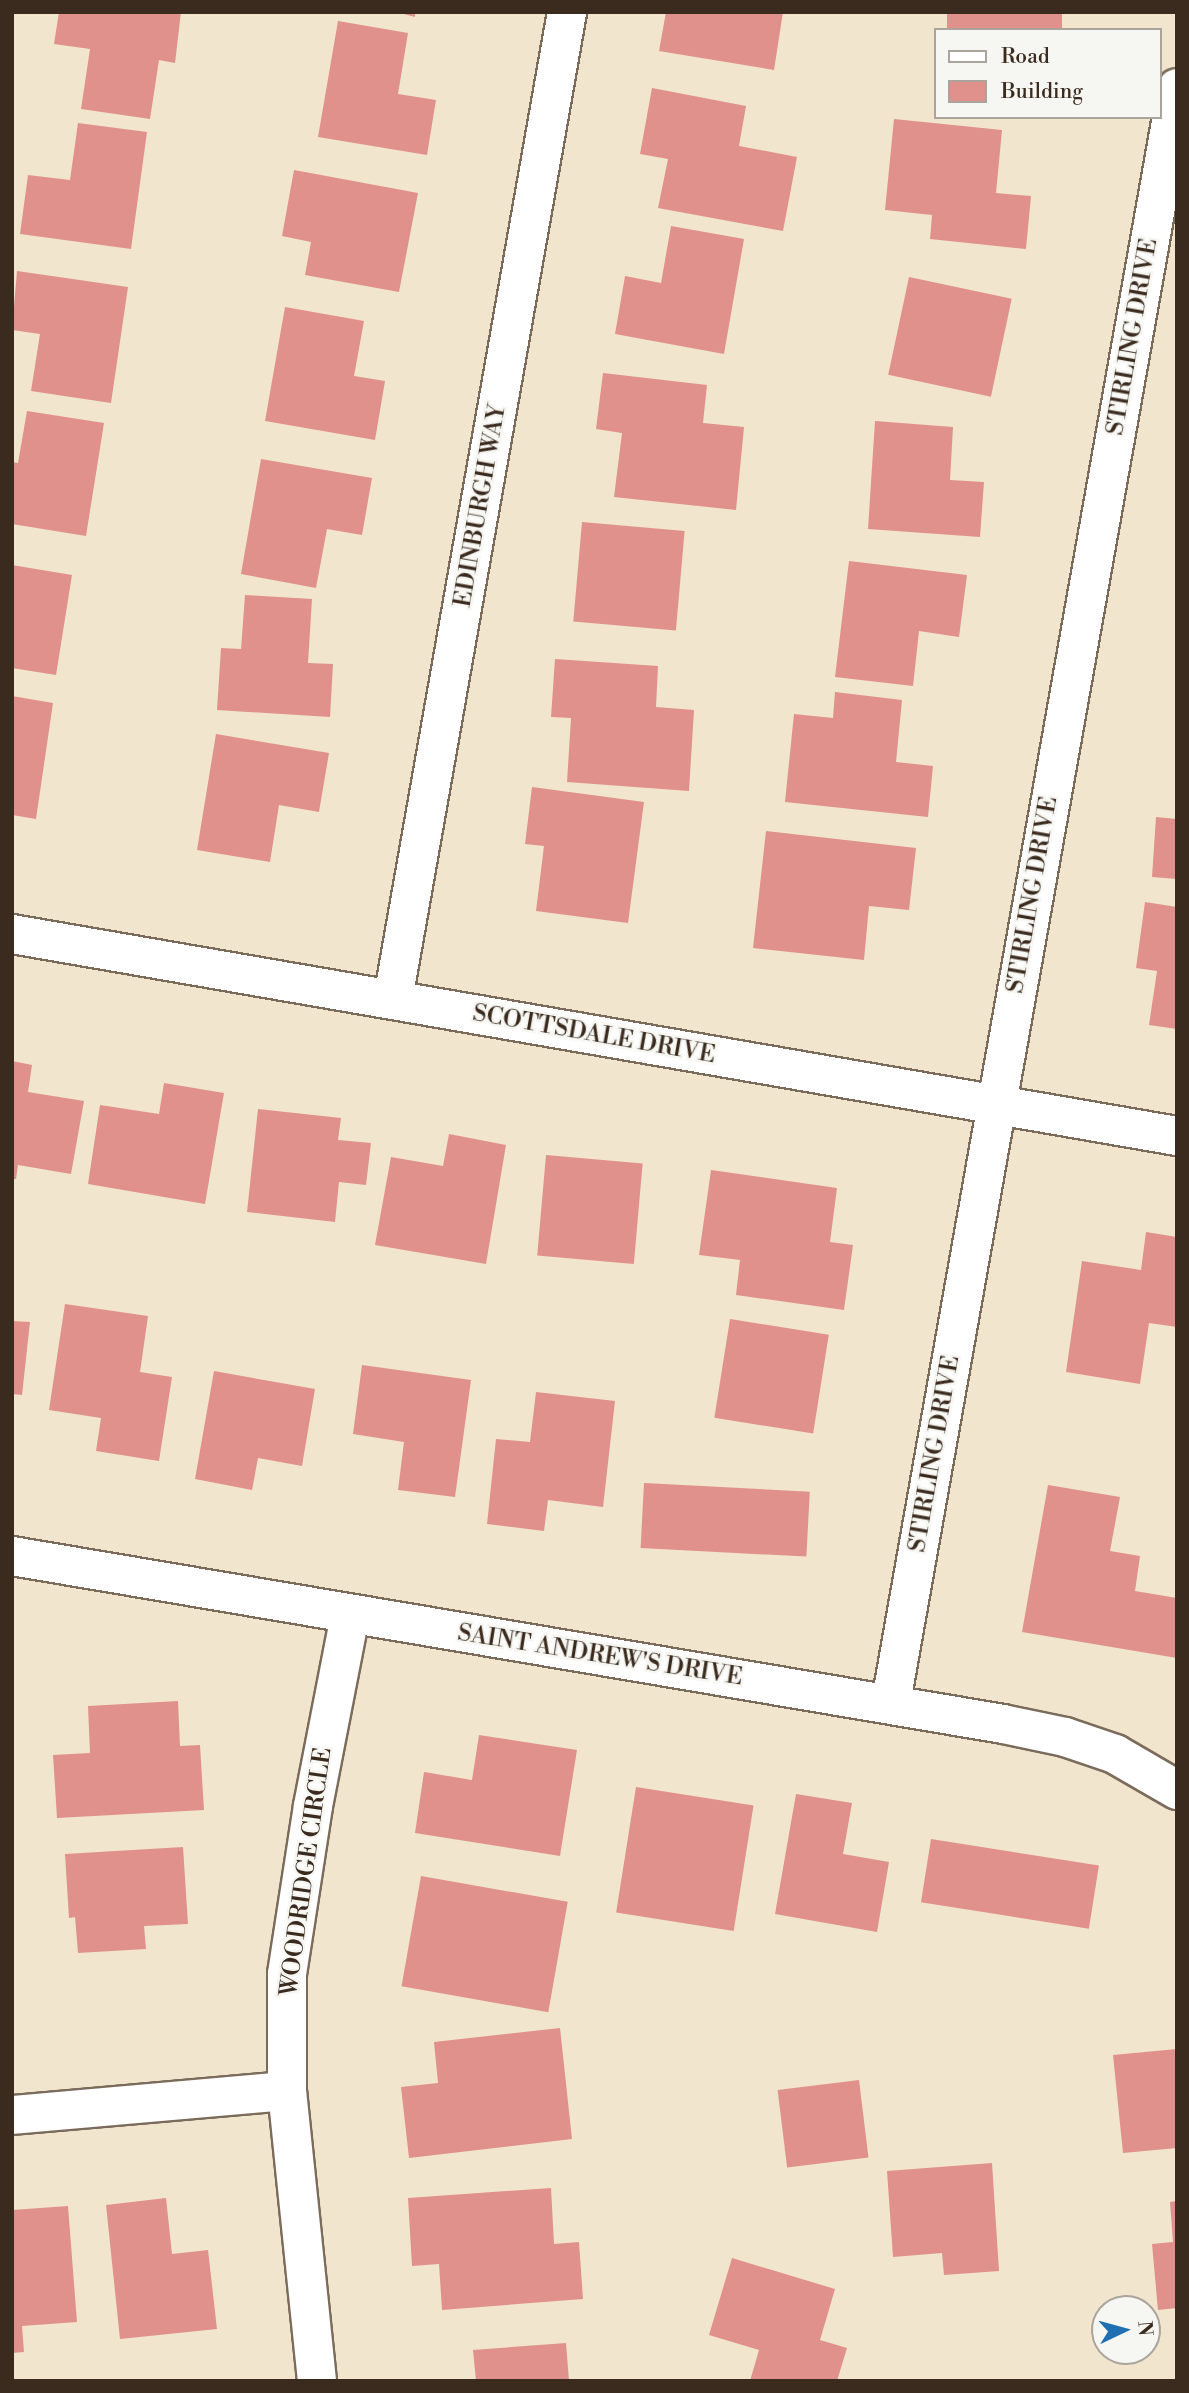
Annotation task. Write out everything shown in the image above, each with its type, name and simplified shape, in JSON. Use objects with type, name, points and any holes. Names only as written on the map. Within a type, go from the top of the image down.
[{"type":"street","name":"EDINBURGH WAY","points":[[393,999],[567,12]]},
{"type":"street","name":"STIRLING DRIVE","points":[[891,1702],[1177,88]]},
{"type":"street","name":"SCOTTSDALE DRIVE","points":[[12,934],[996,1107],[1177,1136]]},
{"type":"street","name":"SAINT ANDREW'S DRIVE","points":[[12,1556],[350,1615],[891,1702],[1065,1737],[1115,1754],[1177,1790]]},
{"type":"street","name":"WOODRIDGE CIRCLE","points":[[317,2381],[287,2091],[288,1974],[313,1806],[350,1615]]},
{"type":"street","points":[[12,2115],[287,2091]]},
{"type":"building","points":[[59,12],[181,12],[175,63],[159,60],[150,119],[81,109],[90,49],[54,44]]},
{"type":"building","points":[[396,12],[415,12],[415,17]]},
{"type":"building","points":[[666,12],[783,12],[774,70],[659,51]]},
{"type":"building","points":[[947,12],[1062,12],[1062,28],[947,28]]},
{"type":"building","points":[[338,21],[408,33],[398,94],[436,100],[427,155],[318,137]]},
{"type":"building","points":[[652,88],[746,106],[739,146],[797,157],[783,231],[658,208],[668,159],[640,154]]},
{"type":"building","points":[[894,119],[1002,130],[996,193],[1031,196],[1026,249],[930,239],[932,215],[885,210]]},
{"type":"building","points":[[78,123],[147,132],[131,249],[20,234],[28,175],[70,180]]},
{"type":"building","points":[[294,170],[418,193],[399,292],[305,275],[311,242],[282,236]]},
{"type":"building","points":[[671,226],[744,239],[724,354],[615,334],[625,276],[661,283]]},
{"type":"building","points":[[17,271],[128,287],[111,403],[31,391],[40,334],[12,330]]},
{"type":"building","points":[[909,277],[1012,299],[991,397],[888,375]]},
{"type":"building","points":[[285,307],[364,321],[354,376],[385,381],[375,440],[265,421]]},
{"type":"building","points":[[603,373],[707,385],[703,423],[744,427],[736,510],[614,497],[622,433],[596,429]]},
{"type":"building","points":[[27,411],[104,423],[86,536],[12,524],[12,462],[18,463]]},
{"type":"building","points":[[875,421],[953,427],[950,480],[984,482],[980,537],[868,529]]},
{"type":"building","points":[[261,459],[372,478],[362,535],[327,529],[316,588],[241,574]]},
{"type":"building","points":[[582,522],[685,531],[676,631],[573,622]]},
{"type":"building","points":[[849,561],[967,575],[959,637],[919,631],[913,686],[835,677]]},
{"type":"building","points":[[12,565],[72,575],[56,675],[12,668]]},
{"type":"building","points":[[245,595],[312,599],[308,663],[333,664],[330,717],[217,710],[221,648],[241,649]]},
{"type":"building","points":[[555,659],[658,666],[656,707],[694,710],[689,791],[567,782],[571,718],[551,717]]},
{"type":"building","points":[[835,692],[902,700],[896,762],[933,766],[928,817],[785,802],[794,714],[833,718]]},
{"type":"building","points":[[12,696],[53,703],[36,819],[12,815]]},
{"type":"building","points":[[216,734],[329,753],[319,812],[279,805],[270,862],[197,850]]},
{"type":"building","points":[[532,787],[644,802],[628,923],[536,911],[544,846],[525,844]]},
{"type":"building","points":[[1156,817],[1177,819],[1177,879],[1152,877]]},
{"type":"building","points":[[766,831],[916,848],[909,910],[869,906],[864,960],[753,948]]},
{"type":"building","points":[[1145,902],[1177,907],[1177,1029],[1149,1025],[1157,971],[1136,968]]},
{"type":"building","points":[[12,1061],[32,1065],[28,1092],[84,1101],[71,1174],[18,1165],[16,1179],[12,1179]]},
{"type":"building","points":[[164,1083],[224,1093],[205,1204],[88,1184],[100,1105],[159,1114]]},
{"type":"building","points":[[258,1109],[341,1118],[338,1140],[371,1143],[366,1185],[339,1182],[335,1222],[247,1212]]},
{"type":"building","points":[[449,1134],[506,1145],[486,1264],[375,1245],[391,1157],[443,1166]]},
{"type":"building","points":[[546,1155],[643,1163],[634,1264],[537,1256]]},
{"type":"building","points":[[711,1170],[837,1188],[830,1242],[853,1245],[844,1310],[736,1295],[740,1260],[699,1255]]},
{"type":"building","points":[[1146,1232],[1177,1237],[1177,1327],[1149,1323],[1140,1384],[1066,1372],[1082,1261],[1141,1270]]},
{"type":"building","points":[[65,1304],[148,1316],[140,1372],[172,1377],[159,1461],[96,1451],[101,1418],[49,1410]]},
{"type":"building","points":[[730,1319],[829,1335],[813,1433],[714,1418]]},
{"type":"building","points":[[12,1321],[30,1322],[22,1395],[12,1394]]},
{"type":"building","points":[[362,1365],[471,1380],[455,1497],[398,1490],[404,1442],[353,1434]]},
{"type":"building","points":[[214,1371],[315,1389],[302,1466],[258,1458],[252,1490],[195,1479]]},
{"type":"building","points":[[536,1392],[615,1401],[603,1507],[548,1500],[544,1531],[487,1524],[496,1439],[530,1442]]},
{"type":"building","points":[[644,1483],[810,1492],[806,1557],[641,1548]]},
{"type":"building","points":[[1048,1485],[1120,1497],[1110,1551],[1140,1556],[1135,1591],[1177,1598],[1177,1658],[1022,1632]]},
{"type":"building","points":[[178,1701],[180,1746],[200,1745],[204,1810],[57,1818],[53,1755],[90,1753],[88,1706]]},
{"type":"building","points":[[479,1735],[577,1750],[560,1856],[415,1833],[424,1772],[472,1780]]},
{"type":"building","points":[[636,1787],[754,1806],[734,1931],[616,1912]]},
{"type":"building","points":[[796,1794],[852,1803],[843,1854],[889,1862],[877,1932],[775,1914]]},
{"type":"building","points":[[931,1839],[1099,1866],[1089,1929],[921,1902]]},
{"type":"building","points":[[183,1847],[188,1924],[144,1926],[146,1949],[78,1953],[75,1917],[69,1918],[65,1854]]},
{"type":"building","points":[[421,1876],[568,1902],[548,2012],[402,1986]]},
{"type":"building","points":[[560,2028],[572,2139],[409,2158],[401,2087],[438,2083],[434,2042]]},
{"type":"building","points":[[1177,2049],[1177,2148],[1123,2153],[1113,2055]]},
{"type":"building","points":[[859,2080],[869,2157],[787,2167],[778,2090]]},
{"type":"building","points":[[992,2163],[999,2271],[944,2275],[942,2253],[893,2257],[887,2171]]},
{"type":"building","points":[[551,2188],[554,2244],[579,2242],[583,2299],[442,2310],[439,2264],[412,2266],[408,2198]]},
{"type":"building","points":[[166,2198],[172,2254],[208,2250],[217,2329],[120,2339],[106,2205]]},
{"type":"building","points":[[1177,2201],[1177,2308],[1161,2310],[1161,2295],[1157,2295],[1152,2244],[1173,2242],[1170,2202]]},
{"type":"building","points":[[68,2206],[77,2322],[22,2326],[24,2352],[12,2353],[12,2210]]},
{"type":"building","points":[[732,2258],[835,2289],[820,2340],[847,2348],[837,2381],[750,2381],[759,2350],[709,2335]]},
{"type":"building","points":[[566,2343],[569,2381],[476,2381],[473,2350]]}]
